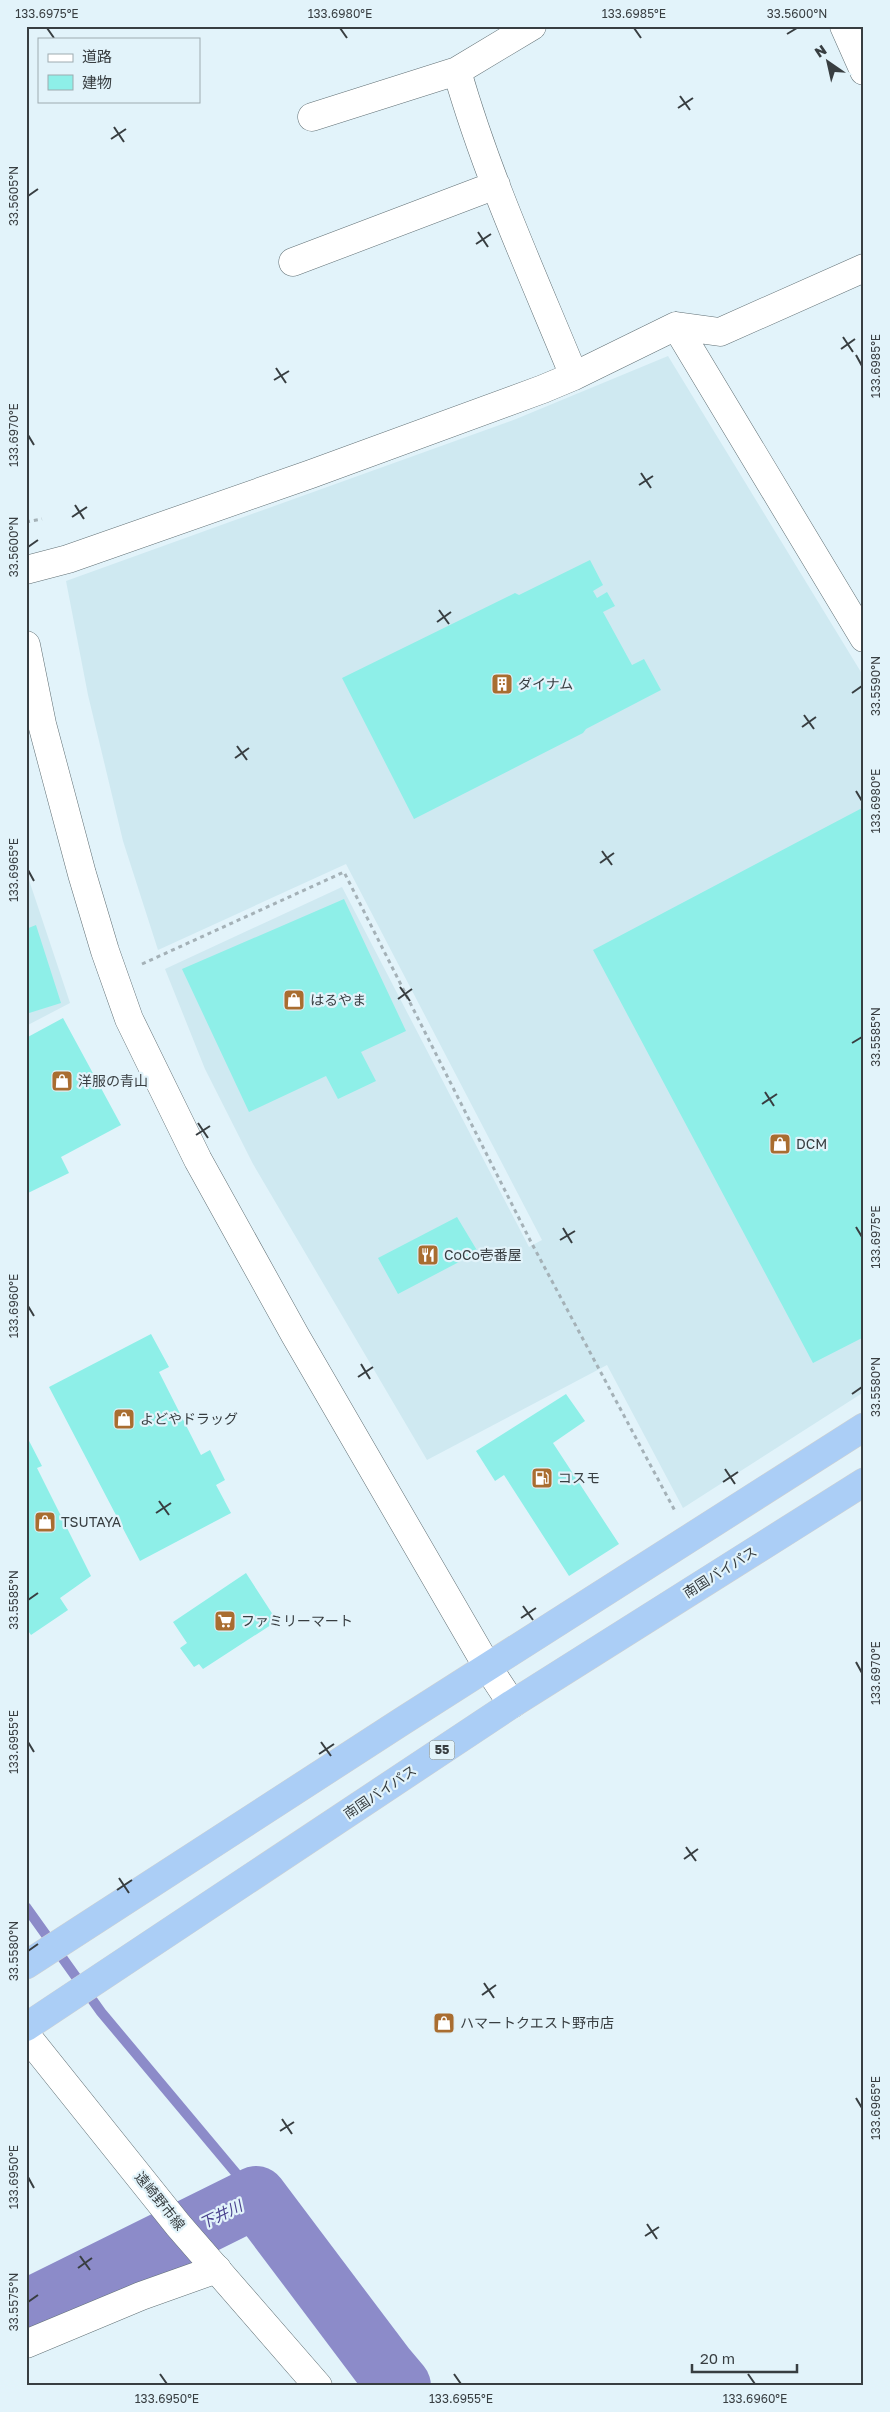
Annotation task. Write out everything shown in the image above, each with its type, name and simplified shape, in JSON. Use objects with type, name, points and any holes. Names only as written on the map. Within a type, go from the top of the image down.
[{"type":"highway","points":[[26,1965],[488,1666],[864,1427]]},
{"type":"highway","name":"南国バイパス","points":[[26,2027],[512,1704],[864,1482]]},
{"type":"street","points":[[312,117],[457,71],[489,38],[532,26]]},
{"type":"street","points":[[844,26],[864,71]]},
{"type":"street","points":[[457,71],[471,119],[496,185],[574,376]]},
{"type":"street","points":[[293,262],[496,185]]},
{"type":"street","points":[[26,570],[68,559],[311,474],[574,376],[676,326],[720,332],[864,268]]},
{"type":"street","points":[[676,326],[864,638]]},
{"type":"street","points":[[26,645],[42,724],[66,815],[114,976],[129,1019],[198,1160],[299,1343],[512,1704]]},
{"type":"street","name":"遠崎野市線","points":[[26,2035],[178,2225],[318,2386]]},
{"type":"street","points":[[26,2344],[141,2296],[217,2269]]},
{"type":"path","points":[[26,522],[42,519]]},
{"type":"path","points":[[114,976],[344,872],[531,1242],[689,1538]]},
{"type":"shaded area","points":[[668,356],[864,677],[864,1392],[683,1508],[607,1365],[427,1460],[253,1164],[205,1069],[165,969],[342,887],[529,1247],[542,1240],[346,864],[158,950],[123,841],[88,695],[66,581],[516,419]]},
{"type":"shaded area","points":[[26,871],[70,1003],[26,1026]]},
{"type":"building","name":"ダイナム","points":[[590,560],[603,585],[593,591],[597,598],[607,592],[615,606],[603,612],[632,665],[644,659],[661,690],[586,729],[583,733],[414,819],[342,678],[515,593],[519,595]]},
{"type":"building","name":"DCM","points":[[864,807],[864,1337],[813,1363],[593,950]]},
{"type":"building","name":"はるやま","points":[[344,899],[406,1031],[361,1052],[376,1081],[338,1099],[326,1076],[249,1112],[182,969]]},
{"type":"building","points":[[36,925],[61,1003],[26,1014],[26,929]]},
{"type":"building","name":"洋服の青山","points":[[63,1018],[121,1125],[61,1157],[69,1173],[26,1194],[26,1038]]},
{"type":"building","name":"CoCo壱番屋","points":[[457,1217],[478,1252],[398,1294],[378,1258]]},
{"type":"building","name":"よどやドラッグ","points":[[151,1334],[169,1367],[159,1372],[201,1455],[210,1450],[225,1480],[216,1485],[231,1513],[140,1561],[49,1387]]},
{"type":"building","points":[[566,1394],[585,1421],[553,1443],[619,1544],[569,1576],[504,1475],[495,1481],[476,1451]]},
{"type":"building","name":"TSUTAYA","points":[[26,1435],[42,1466],[37,1468],[91,1576],[60,1598],[68,1610],[31,1635],[26,1628]]},
{"type":"building","name":"ファミリーマート","points":[[246,1573],[277,1621],[203,1669],[199,1664],[194,1667],[180,1648],[187,1643],[173,1622]]},
{"type":"waterway","points":[[26,1907],[101,2012],[256,2197]]},
{"type":"waterway","name":"下井川","points":[[26,2311],[256,2197],[400,2386]]},
{"type":"place","name":"ダイナム","points":[[502,684]]},
{"type":"place","name":"はるやま","points":[[294,1000]]},
{"type":"place","name":"洋服の青山","points":[[62,1081]]},
{"type":"place","name":"DCM","points":[[780,1144]]},
{"type":"place","name":"CoCo壱番屋","points":[[428,1255]]},
{"type":"place","name":"よどやドラッグ","points":[[124,1419]]},
{"type":"place","name":"コスモ","points":[[542,1478]]},
{"type":"place","name":"TSUTAYA","points":[[45,1522]]},
{"type":"place","name":"ファミリーマート","points":[[225,1621]]},
{"type":"place","name":"ハマートクエスト野市店","points":[[444,2023]]}]
